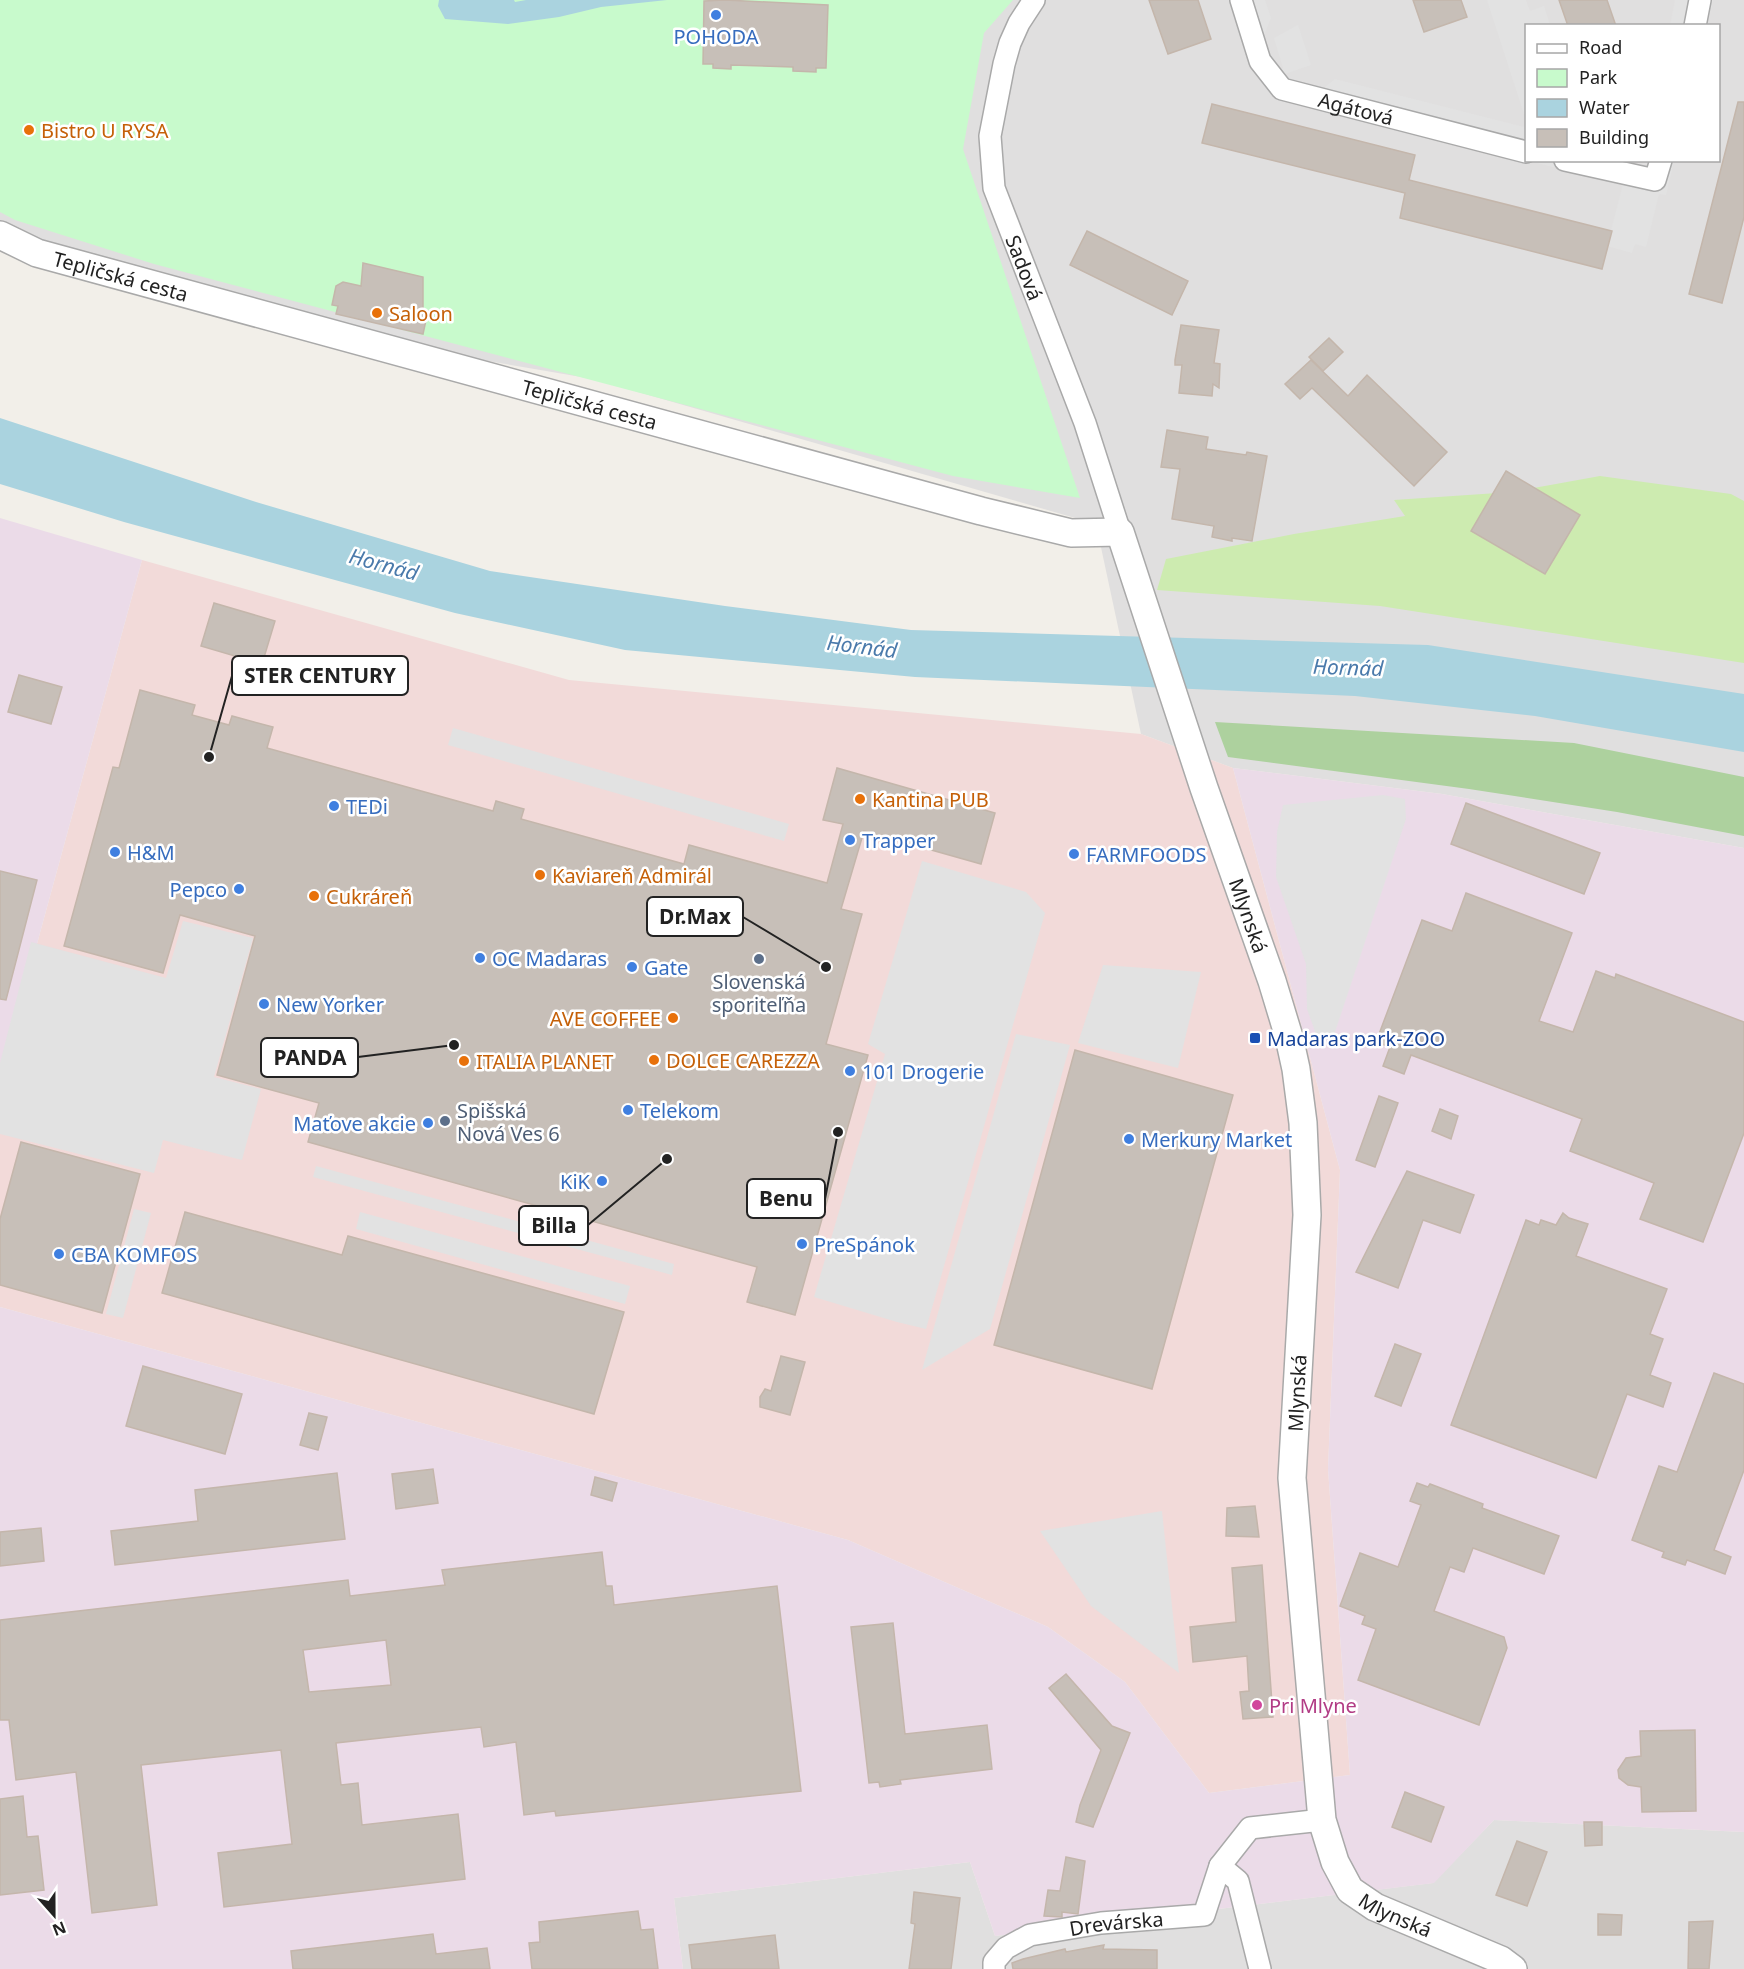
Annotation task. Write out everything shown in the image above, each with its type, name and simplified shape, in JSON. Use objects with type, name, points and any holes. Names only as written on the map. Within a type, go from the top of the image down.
[{"type":"street","name":"Sadová","points":[[1034,0],[1019,22],[1004,64],[990,136],[994,188],[1085,423],[1120,532]]},
{"type":"street","points":[[1695,24],[1700,0]]},
{"type":"street","name":"Agátová","points":[[1243,8],[1260,62],[1282,89],[1525,151]]},
{"type":"street","points":[[1574,162],[1654,180],[1660,162]]},
{"type":"street","name":"Tepličská cesta","points":[[0,236],[37,253],[981,511],[1071,533],[1120,532]]},
{"type":"street","name":"Mlynská","points":[[1120,532],[1272,981],[1296,1069],[1301,1110],[1307,1215],[1292,1478],[1322,1820],[1335,1862],[1350,1890],[1375,1908],[1501,1960],[1513,1969]]},
{"type":"street","name":"Drevárska","points":[[994,1969],[994,1962],[1006,1948],[1030,1935],[1101,1923],[1204,1915],[1221,1866],[1250,1828],[1322,1820]]},
{"type":"street","points":[[1221,1866],[1238,1881],[1260,1969]]},
{"type":"shaded area","points":[[0,0],[1744,0],[1744,848],[1442,794],[1233,768],[1141,734],[1096,524],[593,379],[224,316],[91,283],[0,245]]},
{"type":"shaded area","points":[[1230,0],[1265,0],[1271,18],[1262,40],[1273,72],[1283,68],[1274,38],[1298,25],[1311,65],[1279,76],[1324,88],[1335,79],[1524,127],[1525,160],[1280,99],[1269,91],[1257,76]]},
{"type":"shaded area","points":[[1487,0],[1526,0],[1530,11],[1544,6],[1550,24],[1525,24],[1524,114]]},
{"type":"shaded area","points":[[1675,0],[1713,0],[1707,24],[1670,24]]},
{"type":"shaded area","points":[[1532,162],[1608,162],[1640,168],[1647,166],[1650,162],[1674,162],[1666,195],[1659,194],[1646,247],[1635,244],[1632,253],[1607,246],[1623,184]]},
{"type":"shaded area","points":[[0,518],[142,560],[0,1079]]},
{"type":"shaded area","points":[[142,560],[569,680],[1141,734],[1233,768],[1340,1170],[1328,1469],[1350,1775],[1209,1793],[1125,1682],[1048,1627],[848,1540],[0,1307],[0,1079]]},
{"type":"shaded area","points":[[453,728],[789,824],[784,841],[448,745]]},
{"type":"shaded area","points":[[1233,768],[1442,794],[1744,848],[1744,1832],[1494,1820],[1434,1883],[995,1936],[970,1862],[674,1898],[683,1969],[0,1969],[0,1307],[848,1540],[1048,1627],[1125,1682],[1209,1793],[1350,1775],[1328,1469],[1340,1170]]},
{"type":"shaded area","points":[[1383,795],[1405,799],[1406,819],[1334,1035],[1317,1037],[1307,1009],[1306,964],[1276,877],[1277,832],[1283,805]]},
{"type":"shaded area","points":[[922,861],[1026,892],[1045,913],[926,1329],[814,1297],[885,1054],[868,1044]]},
{"type":"shaded area","points":[[183,921],[253,938],[214,1077],[261,1089],[242,1160],[163,1140],[154,1173],[0,1134],[0,1063],[31,942],[166,978]]},
{"type":"shaded area","points":[[1103,965],[1201,972],[1178,1068],[1078,1043]]},
{"type":"shaded area","points":[[1016,1034],[1070,1045],[990,1329],[922,1370]]},
{"type":"shaded area","points":[[316,1166],[674,1264],[672,1275],[313,1177]]},
{"type":"shaded area","points":[[134,1209],[151,1213],[123,1318],[106,1314]]},
{"type":"shaded area","points":[[360,1212],[630,1286],[625,1304],[356,1229]]},
{"type":"shaded area","points":[[1162,1511],[1179,1673],[1091,1606],[1040,1531]]},
{"type":"shaded area","points":[[1494,1820],[1744,1832],[1744,1969],[683,1969],[674,1898],[970,1862],[995,1936],[1433,1883]]},
{"type":"green space","points":[[0,0],[1013,0],[984,33],[963,149],[1080,498],[953,476],[154,264],[15,220],[0,212]]},
{"type":"green space","points":[[1600,476],[1731,494],[1744,501],[1744,663],[1380,606],[1157,590],[1166,559],[1294,534],[1405,516],[1394,500],[1512,492]]},
{"type":"green space","points":[[1215,722],[1574,743],[1744,777],[1744,836],[1617,812],[1469,789],[1228,757]]},
{"type":"water","points":[[439,0],[514,0],[515,2],[526,0],[667,0],[601,7],[559,17],[508,24],[445,19],[438,6]]},
{"type":"water","name":"Hornád","points":[[0,418],[256,502],[490,571],[725,606],[911,630],[1428,645],[1744,694],[1744,752],[1535,716],[1355,696],[915,677],[625,650],[455,613],[124,522],[0,484]]},
{"type":"building","points":[[1149,0],[1198,0],[1211,39],[1168,54]]},
{"type":"building","points":[[1413,0],[1461,0],[1467,17],[1424,32]]},
{"type":"building","points":[[1559,0],[1607,0],[1615,24],[1567,24]]},
{"type":"building","points":[[704,1],[828,5],[826,68],[816,68],[816,72],[793,71],[793,67],[731,65],[731,69],[713,68],[713,64],[703,64]]},
{"type":"building","points":[[1738,102],[1744,102],[1744,217],[1722,303],[1689,294]]},
{"type":"building","points":[[1212,104],[1415,155],[1409,180],[1612,231],[1602,269],[1400,218],[1405,193],[1202,143]]},
{"type":"building","points":[[1087,231],[1188,281],[1172,315],[1070,265]]},
{"type":"building","points":[[363,263],[423,277],[423,310],[428,311],[423,334],[336,314],[338,306],[332,305],[336,286],[343,282],[361,286]]},
{"type":"building","points":[[1181,325],[1219,330],[1214,363],[1220,364],[1219,388],[1213,384],[1212,396],[1179,393],[1182,365],[1175,365],[1175,360]]},
{"type":"building","points":[[1329,338],[1343,352],[1323,371],[1309,357]]},
{"type":"building","points":[[1311,360],[1348,396],[1367,375],[1447,452],[1414,486],[1312,388],[1300,399],[1285,384]]},
{"type":"building","points":[[1167,430],[1208,437],[1206,449],[1267,456],[1252,541],[1232,538],[1232,541],[1212,537],[1214,526],[1172,519],[1180,469],[1161,467]]},
{"type":"building","points":[[1506,471],[1580,515],[1545,574],[1471,531]]},
{"type":"building","points":[[214,603],[275,621],[262,664],[201,646]]},
{"type":"building","points":[[19,675],[62,687],[51,724],[8,712]]},
{"type":"building","points":[[140,690],[195,705],[192,715],[229,725],[232,716],[273,727],[267,748],[493,811],[496,801],[524,809],[521,819],[684,864],[689,845],[827,883],[843,824],[823,820],[837,768],[995,813],[981,864],[864,831],[841,909],[862,914],[826,1044],[868,1055],[795,1315],[747,1302],[757,1267],[308,1142],[319,1103],[217,1075],[255,936],[180,915],[163,973],[64,946],[113,767],[119,768]]},
{"type":"building","points":[[1466,803],[1600,853],[1584,894],[1451,844]]},
{"type":"building","points":[[0,871],[37,880],[6,1000],[0,999]]},
{"type":"building","points":[[1466,893],[1572,933],[1539,1021],[1573,1032],[1596,971],[1615,978],[1616,974],[1744,1022],[1744,1133],[1703,1242],[1640,1219],[1654,1183],[1570,1151],[1582,1119],[1411,1055],[1404,1074],[1383,1066],[1390,1047],[1376,1042],[1422,920],[1452,931]]},
{"type":"building","points":[[1075,1050],[1233,1095],[1152,1389],[994,1345]]},
{"type":"building","points":[[1379,1096],[1398,1103],[1375,1167],[1356,1160]]},
{"type":"building","points":[[1440,1109],[1458,1116],[1451,1139],[1432,1131]]},
{"type":"building","name":"CBA KOMFOS","points":[[21,1142],[140,1174],[102,1313],[0,1285],[0,1219]]},
{"type":"building","points":[[1407,1171],[1474,1195],[1460,1233],[1423,1220],[1398,1288],[1356,1272]]},
{"type":"building","points":[[185,1212],[342,1255],[348,1236],[624,1312],[594,1414],[162,1293]]},
{"type":"building","points":[[1563,1213],[1569,1218],[1588,1224],[1576,1256],[1667,1289],[1650,1334],[1663,1339],[1650,1375],[1671,1383],[1663,1407],[1627,1394],[1596,1478],[1451,1425],[1526,1220],[1539,1225],[1541,1220],[1556,1225]]},
{"type":"building","points":[[1395,1344],[1421,1354],[1401,1406],[1375,1396]]},
{"type":"building","points":[[781,1356],[805,1362],[790,1415],[760,1407],[760,1397],[765,1389],[771,1391]]},
{"type":"building","points":[[143,1366],[242,1394],[225,1454],[126,1426]]},
{"type":"building","points":[[1714,1373],[1744,1384],[1744,1470],[1714,1550],[1731,1557],[1725,1574],[1687,1560],[1685,1565],[1662,1557],[1664,1552],[1632,1540],[1659,1466],[1677,1472]]},
{"type":"building","points":[[309,1413],[327,1417],[318,1450],[300,1445]]},
{"type":"building","points":[[433,1469],[438,1503],[396,1509],[392,1474]]},
{"type":"building","points":[[337,1473],[345,1539],[115,1565],[111,1531],[198,1521],[195,1490]]},
{"type":"building","points":[[595,1477],[617,1483],[612,1501],[591,1495]]},
{"type":"building","points":[[1417,1483],[1428,1487],[1430,1484],[1483,1504],[1482,1508],[1559,1536],[1544,1574],[1473,1548],[1464,1572],[1450,1567],[1434,1611],[1504,1637],[1507,1648],[1479,1725],[1358,1680],[1376,1629],[1362,1624],[1365,1616],[1340,1606],[1360,1553],[1398,1567],[1421,1505],[1410,1501]]},
{"type":"building","points":[[1255,1506],[1259,1537],[1226,1536],[1227,1508]]},
{"type":"building","points":[[41,1528],[44,1561],[0,1566],[0,1532]]},
{"type":"building","points":[[602,1552],[606,1586],[612,1586],[614,1605],[777,1586],[801,1791],[556,1816],[555,1811],[524,1815],[516,1742],[484,1747],[481,1727],[336,1743],[341,1785],[358,1783],[362,1825],[458,1814],[465,1879],[224,1907],[218,1853],[292,1844],[281,1750],[141,1765],[157,1905],[92,1913],[76,1772],[16,1780],[9,1720],[0,1720],[0,1620],[348,1580],[350,1596],[445,1585],[442,1570]],"holes":[[[386,1640],[391,1685],[309,1692],[303,1650]]]},
{"type":"building","points":[[1262,1565],[1273,1717],[1243,1719],[1240,1692],[1249,1691],[1247,1656],[1193,1662],[1190,1627],[1236,1622],[1232,1568]]},
{"type":"building","points":[[893,1623],[905,1734],[987,1725],[992,1769],[900,1780],[901,1784],[880,1787],[879,1782],[869,1783],[851,1627]]},
{"type":"building","points":[[1066,1674],[1112,1726],[1130,1733],[1093,1827],[1076,1822],[1101,1750],[1049,1688]]},
{"type":"building","points":[[1695,1730],[1696,1811],[1642,1812],[1641,1787],[1628,1785],[1619,1778],[1618,1770],[1626,1758],[1641,1756],[1640,1731]]},
{"type":"building","points":[[1405,1792],[1444,1807],[1431,1842],[1392,1827]]},
{"type":"building","points":[[23,1796],[27,1837],[38,1836],[44,1890],[0,1895],[0,1799]]},
{"type":"building","points":[[1584,1822],[1602,1822],[1602,1845],[1585,1846]]},
{"type":"building","points":[[1517,1841],[1547,1852],[1527,1906],[1496,1895]]},
{"type":"building","points":[[1066,1857],[1085,1861],[1078,1914],[1062,1912],[1062,1917],[1044,1916],[1048,1890],[1060,1891]]},
{"type":"building","points":[[914,1892],[960,1898],[951,1969],[909,1969],[915,1924],[911,1923]]},
{"type":"building","points":[[638,1911],[641,1930],[653,1929],[658,1969],[532,1969],[529,1943],[540,1942],[539,1922]]},
{"type":"building","points":[[1598,1914],[1622,1915],[1621,1935],[1598,1935]]},
{"type":"building","points":[[1713,1921],[1709,1969],[1688,1969],[1689,1922]]},
{"type":"building","points":[[433,1934],[436,1954],[487,1948],[490,1969],[293,1969],[291,1951]]},
{"type":"building","points":[[775,1935],[779,1969],[692,1969],[689,1945]]},
{"type":"building","points":[[1104,1945],[1103,1949],[1157,1950],[1157,1969],[1013,1969],[1012,1963],[1023,1959],[1065,1949],[1066,1952]]},
{"type":"place","name":"POHODA","points":[[716,15]]},
{"type":"place","name":"Bistro U RYSA","points":[[29,130]]},
{"type":"place","name":"Saloon","points":[[377,313]]},
{"type":"place","name":"STER CENTURY","points":[[209,757]]},
{"type":"place","name":"Kantina PUB","points":[[860,799]]},
{"type":"place","name":"TEDi","points":[[334,806]]},
{"type":"place","name":"Trapper","points":[[850,840]]},
{"type":"place","name":"H&M","points":[[115,852]]},
{"type":"place","name":"FARMFOODS","points":[[1074,854]]},
{"type":"place","name":"Kaviareň Admirál","points":[[540,875]]},
{"type":"place","name":"Pepco","points":[[239,889]]},
{"type":"place","name":"Cukráreň","points":[[314,896]]},
{"type":"place","name":"OC Madaras","points":[[480,958]]},
{"type":"place","name":"Slovenská sporiteľňa","points":[[759,959]]},
{"type":"place","name":"Gate","points":[[632,967]]},
{"type":"place","name":"Dr.Max","points":[[826,967]]},
{"type":"place","name":"New Yorker","points":[[264,1004]]},
{"type":"place","name":"AVE COFFEE","points":[[673,1018]]},
{"type":"place","name":"Madaras park-ZOO","points":[[1255,1038]]},
{"type":"place","name":"PANDA","points":[[454,1045]]},
{"type":"place","name":"DOLCE CAREZZA","points":[[654,1060]]},
{"type":"place","name":"ITALIA PLANET","points":[[464,1061]]},
{"type":"place","name":"101 Drogerie","points":[[850,1071]]},
{"type":"place","name":"Telekom","points":[[628,1110]]},
{"type":"place","name":"Spišská Nová Ves 6","points":[[445,1121]]},
{"type":"place","name":"Maťove akcie","points":[[428,1123]]},
{"type":"place","name":"Benu","points":[[838,1132]]},
{"type":"place","name":"Merkury Market","points":[[1129,1139]]},
{"type":"place","name":"Billa","points":[[667,1159]]},
{"type":"place","name":"KiK","points":[[602,1181]]},
{"type":"place","name":"PreSpánok","points":[[802,1244]]},
{"type":"place","name":"CBA KOMFOS","points":[[59,1254]]},
{"type":"place","name":"Pri Mlyne","points":[[1257,1705]]}]
